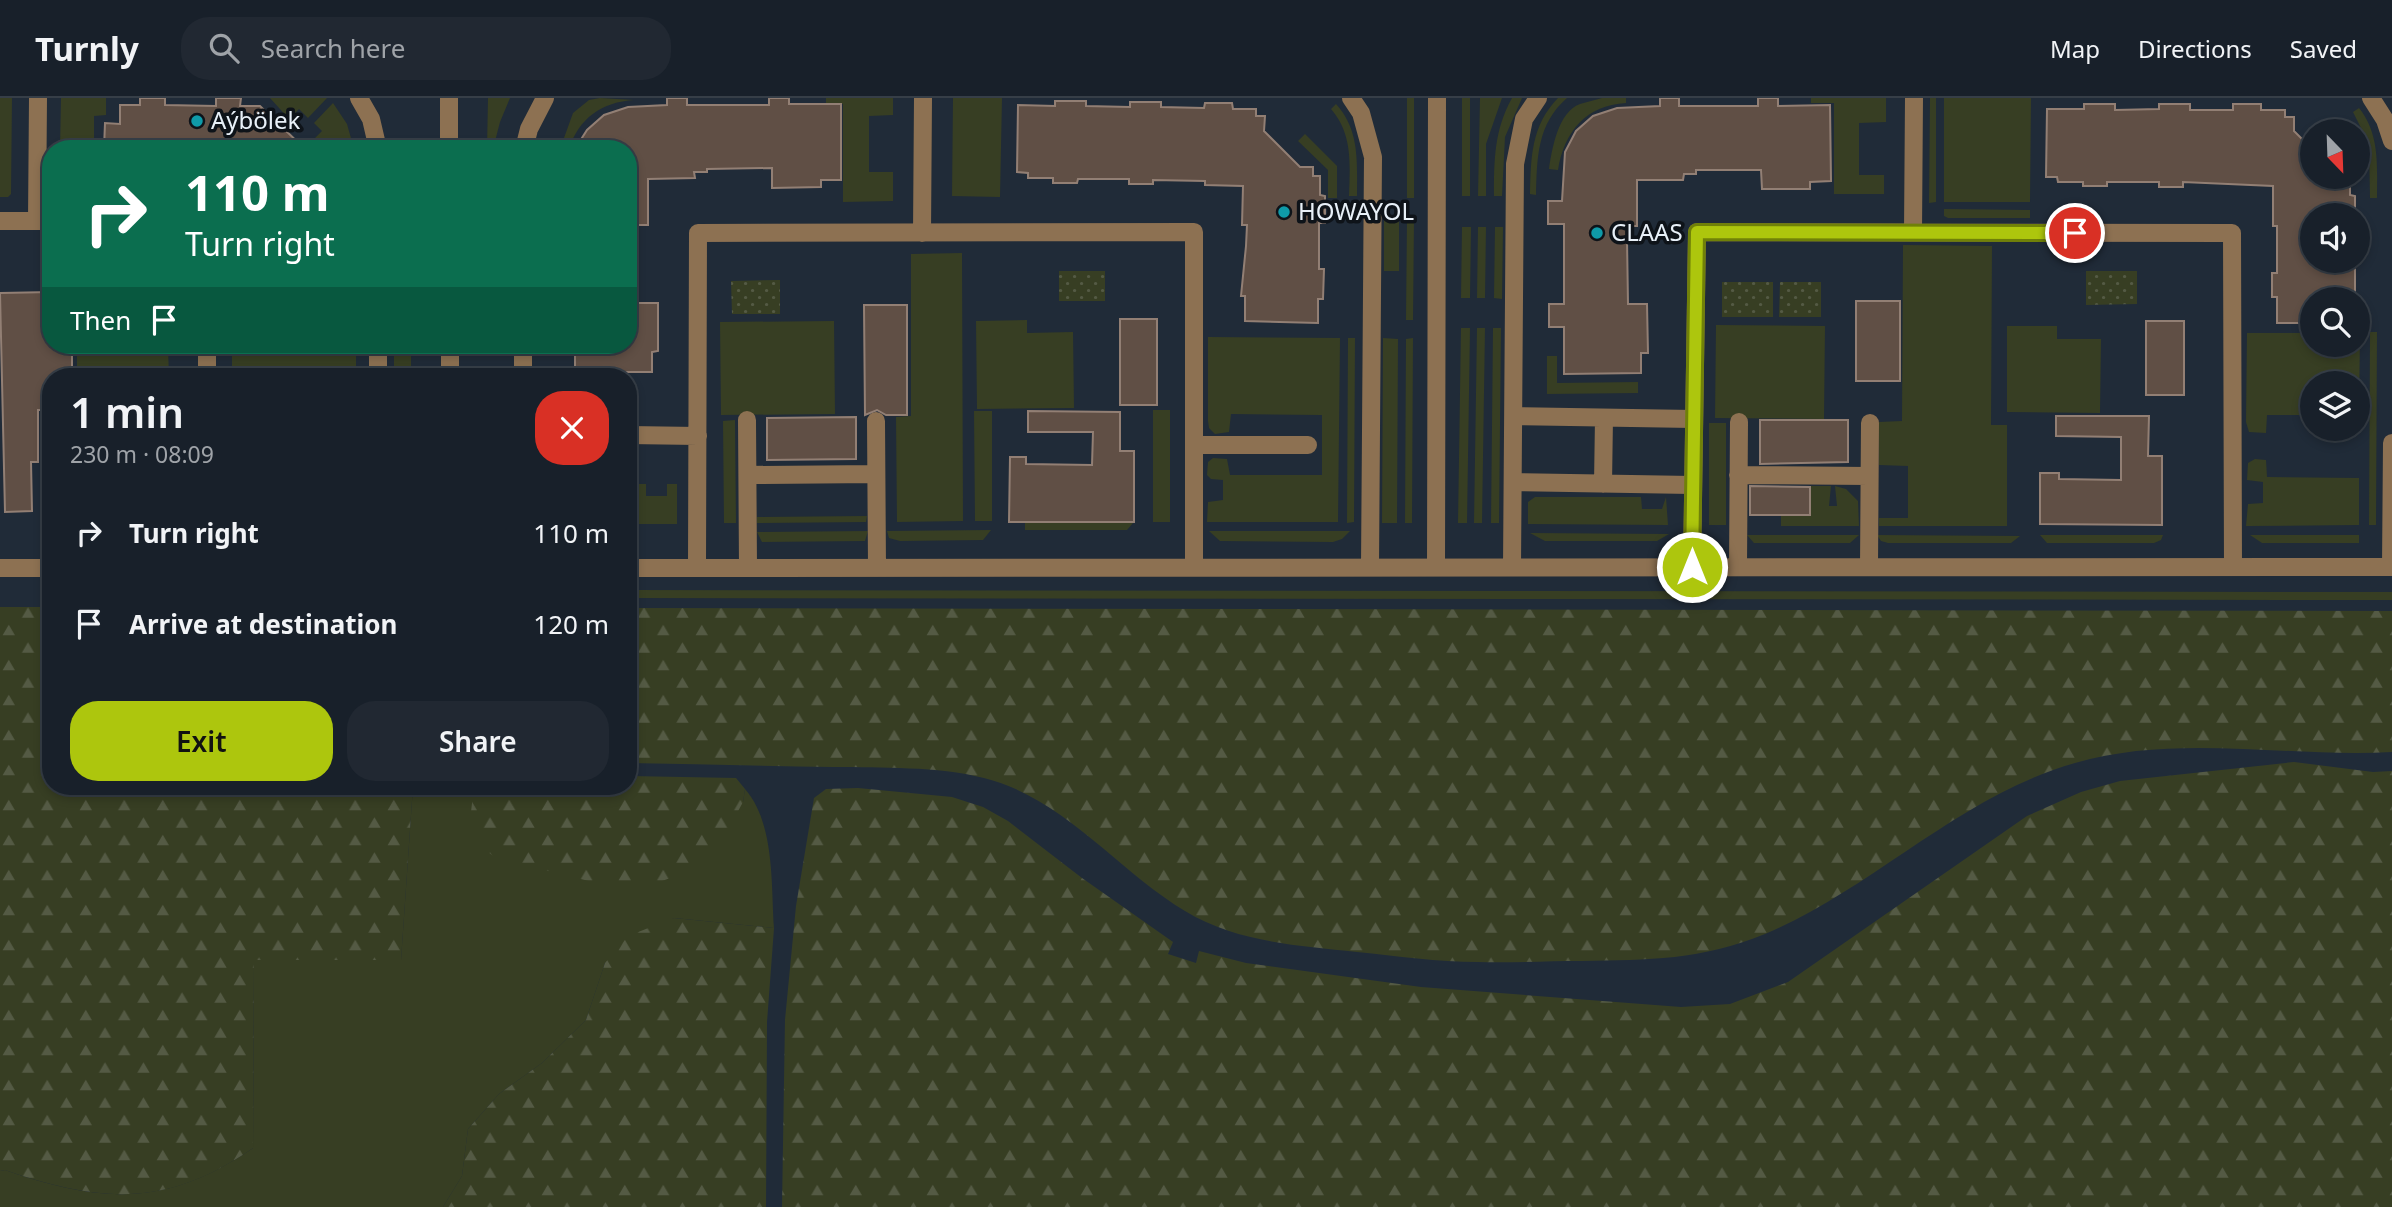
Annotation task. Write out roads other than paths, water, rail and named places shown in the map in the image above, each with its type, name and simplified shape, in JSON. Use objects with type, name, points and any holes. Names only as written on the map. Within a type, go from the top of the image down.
[{"type":"street","points":[[38,98],[42,180]]},
{"type":"street","points":[[359,98],[371,119],[376,140]]},
{"type":"street","points":[[449,98],[449,140]]},
{"type":"street","points":[[526,140],[545,98]]},
{"type":"street","points":[[922,233],[923,98]]},
{"type":"street","points":[[1352,98],[1361,113],[1373,157],[1370,567]]},
{"type":"street","points":[[1436,567],[1437,98]]},
{"type":"street","points":[[1511,567],[1514,482],[1515,164],[1524,119],[1538,98]]},
{"type":"street","points":[[1913,232],[1914,98]]},
{"type":"street","points":[[2371,98],[2385,120],[2392,141]]},
{"type":"street","points":[[0,221],[42,221]]},
{"type":"street","points":[[697,568],[698,233],[1194,232],[1195,567]]},
{"type":"street","points":[[1692,567],[1697,232],[2232,233],[2233,566]]},
{"type":"street","points":[[1514,416],[1693,419]]},
{"type":"street","points":[[1603,484],[1604,418]]},
{"type":"street","points":[[747,420],[748,567]]},
{"type":"street","points":[[876,421],[877,567]]},
{"type":"street","points":[[1738,567],[1739,422]]},
{"type":"street","points":[[1869,567],[1870,423]]},
{"type":"street","points":[[637,435],[698,436]]},
{"type":"street","points":[[637,568],[2392,566],[2392,443]]},
{"type":"street","points":[[1194,445],[1308,444]]},
{"type":"street","points":[[748,475],[876,474]]},
{"type":"street","points":[[1738,475],[1869,476]]},
{"type":"street","points":[[1514,482],[1692,485]]},
{"type":"street","points":[[2,564],[42,567]]},
{"type":"place","name":"Aýbölek","points":[[197,121]]},
{"type":"place","name":"HOWAYOL","points":[[1284,212]]},
{"type":"place","name":"CLAAS","points":[[1597,233]]}]
